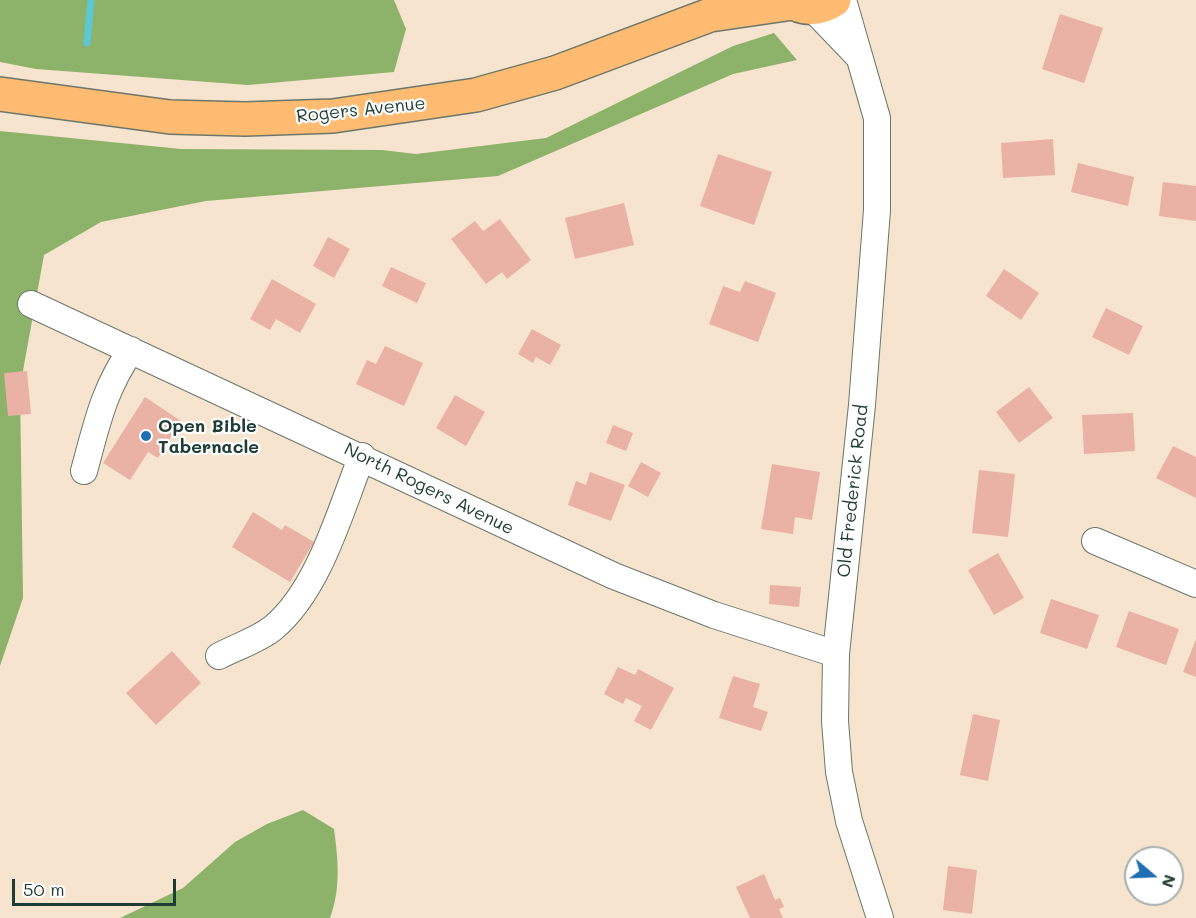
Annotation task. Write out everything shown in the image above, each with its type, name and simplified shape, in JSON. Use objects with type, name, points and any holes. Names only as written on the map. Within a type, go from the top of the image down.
[{"type":"main road","name":"Rogers Avenue","points":[[0,93],[170,117],[245,119],[333,116],[476,95],[555,73],[719,7],[814,2]]},
{"type":"street","name":"Old Frederick Road","points":[[814,2],[862,61],[877,118],[877,210],[862,405],[836,654],[835,721],[839,772],[849,822],[880,918]]},
{"type":"street","name":"North Rogers Avenue","points":[[31,304],[362,456],[614,576],[714,615],[836,654]]},
{"type":"street","points":[[84,471],[103,400],[113,376],[131,350]]},
{"type":"street","points":[[219,656],[272,629],[296,606],[313,576],[362,456]]},
{"type":"street","points":[[1095,541],[1196,584]]},
{"type":"green space","points":[[0,0],[394,0],[406,29],[394,72],[248,85],[36,69],[0,62]]},
{"type":"green space","points":[[774,33],[797,60],[733,74],[498,176],[206,201],[101,222],[44,255],[20,387],[23,598],[0,666],[0,131],[181,149],[382,150],[416,154],[546,138],[733,46]]},
{"type":"green space","points":[[303,810],[334,829],[337,885],[330,918],[120,918],[183,888],[235,842],[267,824]]},
{"type":"building","points":[[1060,14],[1103,28],[1084,83],[1042,69]]},
{"type":"building","points":[[1053,139],[1055,175],[1003,178],[1001,143]]},
{"type":"building","points":[[718,154],[772,172],[754,225],[700,206]]},
{"type":"building","points":[[1078,163],[1134,177],[1128,206],[1071,192]]},
{"type":"building","points":[[1163,182],[1196,186],[1196,221],[1159,216]]},
{"type":"building","points":[[624,203],[634,245],[575,259],[565,218]]},
{"type":"building","points":[[500,219],[531,260],[507,279],[502,272],[486,284],[451,239],[475,221],[483,231]]},
{"type":"building","points":[[328,237],[350,249],[334,278],[313,266]]},
{"type":"building","points":[[391,267],[426,283],[417,303],[382,286]]},
{"type":"building","points":[[1004,269],[1039,293],[1021,320],[986,296]]},
{"type":"building","points":[[272,279],[316,304],[300,333],[276,319],[270,330],[250,319]]},
{"type":"building","points":[[745,281],[776,293],[758,342],[709,324],[723,286],[740,292]]},
{"type":"building","points":[[1106,308],[1143,326],[1129,355],[1092,337]]},
{"type":"building","points":[[532,329],[561,345],[550,365],[536,357],[533,363],[518,354]]},
{"type":"building","points":[[385,346],[423,363],[404,406],[356,384],[367,360],[376,364]]},
{"type":"building","points":[[27,371],[31,414],[8,416],[4,373]]},
{"type":"building","points":[[1029,387],[1053,418],[1019,443],[996,412]]},
{"type":"building","points":[[455,395],[485,412],[466,446],[436,428]]},
{"type":"building","name":"Open Bible Tabernacle","points":[[145,397],[181,421],[158,458],[148,452],[130,480],[103,463]]},
{"type":"building","points":[[1133,413],[1135,451],[1084,454],[1082,415]]},
{"type":"building","points":[[613,425],[633,433],[626,451],[606,443]]},
{"type":"building","points":[[1173,446],[1196,457],[1196,498],[1156,478]]},
{"type":"building","points":[[641,462],[661,473],[648,497],[628,486]]},
{"type":"building","points":[[772,464],[820,472],[812,520],[795,517],[793,534],[761,529]]},
{"type":"building","points":[[979,470],[1015,474],[1008,537],[972,533]]},
{"type":"building","points":[[590,472],[625,485],[611,521],[568,505],[576,481],[586,485]]},
{"type":"building","points":[[253,512],[282,530],[285,525],[314,542],[290,582],[232,547]]},
{"type":"building","points":[[998,553],[1024,598],[994,615],[968,570]]},
{"type":"building","points":[[770,585],[801,587],[799,607],[769,604]]},
{"type":"building","points":[[1051,599],[1099,615],[1087,649],[1040,633]]},
{"type":"building","points":[[1129,611],[1179,629],[1166,665],[1116,647]]},
{"type":"building","points":[[1196,639],[1196,677],[1183,672]]},
{"type":"building","points":[[172,651],[201,683],[156,725],[126,693]]},
{"type":"building","points":[[618,667],[635,675],[638,669],[674,688],[651,730],[634,721],[642,706],[626,698],[623,704],[604,694]]},
{"type":"building","points":[[733,676],[760,684],[753,707],[768,712],[761,731],[719,718]]},
{"type":"building","points":[[973,714],[1000,720],[988,781],[960,775]]},
{"type":"building","points":[[948,866],[977,870],[972,914],[943,910]]},
{"type":"building","points":[[764,874],[775,900],[780,898],[784,907],[779,909],[783,918],[750,918],[736,887]]},
{"type":"waterway","points":[[87,43],[91,0]]},
{"type":"place","name":"Open Bible Tabernacle","points":[[146,436]]}]
